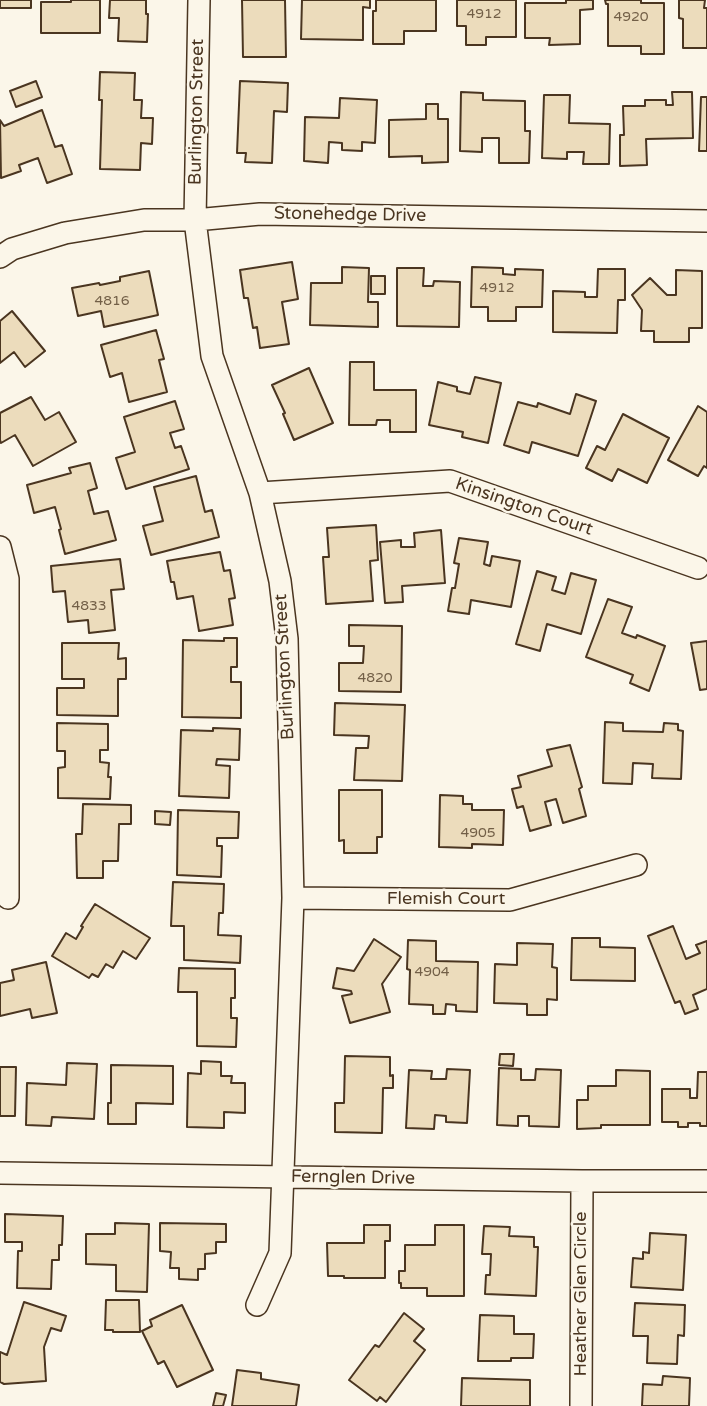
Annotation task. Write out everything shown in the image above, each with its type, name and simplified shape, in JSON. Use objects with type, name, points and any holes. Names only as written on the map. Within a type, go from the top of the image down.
[{"type":"street","name":"Burlington Street","points":[[199,0],[195,220],[212,356],[260,493],[280,581],[287,639],[293,898],[280,1253],[257,1305]]},
{"type":"street","name":"Stonehedge Drive","points":[[0,257],[12,249],[65,233],[144,220],[195,220],[260,214],[707,221]]},
{"type":"street","name":"Kinsington Court","points":[[260,493],[450,481],[698,568]]},
{"type":"street","points":[[0,547],[8,579],[8,898]]},
{"type":"street","name":"Flemish Court","points":[[293,898],[510,900],[636,864]]},
{"type":"street","name":"Fernglen Drive","points":[[0,1173],[707,1181]]},
{"type":"street","name":"Heather Glen Circle","points":[[580,1406],[582,1181]]},
{"type":"building","points":[[0,0],[31,0],[31,8],[0,8]]},
{"type":"building","points":[[100,0],[100,33],[41,33],[41,2]]},
{"type":"building","points":[[110,0],[146,0],[147,42],[118,41],[119,18],[109,18]]},
{"type":"building","points":[[242,0],[285,0],[286,57],[243,57]]},
{"type":"building","points":[[302,0],[370,0],[370,8],[363,7],[363,40],[301,39]]},
{"type":"building","points":[[376,0],[436,0],[436,31],[404,31],[404,44],[373,44],[373,11],[376,11]]},
{"type":"building","points":[[457,0],[516,0],[516,37],[486,37],[486,45],[466,45],[466,26],[457,26]]},
{"type":"building","points":[[566,0],[593,0],[593,9],[580,10],[580,44],[549,45],[550,38],[525,38],[525,3],[566,3]]},
{"type":"building","points":[[605,0],[664,3],[664,54],[641,54],[641,46],[608,46],[608,4]]},
{"type":"building","points":[[679,0],[705,0],[707,48],[683,48],[683,19],[679,18]]},
{"type":"building","points":[[100,72],[135,73],[134,100],[142,100],[141,118],[153,118],[152,144],[141,143],[140,170],[100,169]]},
{"type":"building","points":[[36,81],[42,97],[16,107],[10,91]]},
{"type":"building","points":[[240,81],[288,83],[287,112],[274,111],[272,163],[245,162],[246,153],[237,153]]},
{"type":"building","points":[[461,92],[483,93],[483,100],[525,101],[525,131],[530,131],[529,163],[499,163],[499,138],[482,138],[482,152],[460,151]]},
{"type":"building","points":[[672,92],[692,92],[693,138],[646,139],[647,165],[620,166],[620,135],[624,135],[623,106],[645,106],[645,100],[666,100],[666,105],[673,105]]},
{"type":"building","points":[[544,95],[570,95],[569,123],[610,124],[609,164],[583,164],[584,152],[567,152],[567,159],[542,158]]},
{"type":"building","points":[[701,97],[707,97],[707,151],[699,151]]},
{"type":"building","points":[[340,98],[377,100],[375,143],[362,142],[362,151],[342,150],[342,143],[329,142],[328,163],[304,161],[305,117],[339,118]]},
{"type":"building","points":[[426,104],[438,104],[438,119],[448,119],[448,162],[422,163],[422,156],[389,157],[389,120],[426,119]]},
{"type":"building","points":[[42,110],[55,147],[62,145],[72,174],[47,183],[38,158],[19,165],[21,171],[1,178],[0,120],[4,126]]},
{"type":"building","points":[[292,262],[298,299],[282,302],[289,344],[260,348],[257,327],[253,328],[248,298],[244,298],[240,270]]},
{"type":"building","points":[[342,267],[369,268],[368,302],[378,302],[378,327],[310,325],[311,283],[342,283]]},
{"type":"building","points":[[472,267],[503,268],[503,274],[515,275],[515,269],[543,270],[542,307],[516,307],[516,321],[488,321],[488,307],[471,307]]},
{"type":"building","points":[[397,268],[424,268],[423,286],[433,286],[434,281],[460,282],[459,327],[397,326]]},
{"type":"building","points":[[598,269],[625,269],[625,300],[618,300],[617,333],[553,332],[553,291],[585,292],[585,297],[597,297]]},
{"type":"building","points":[[676,270],[702,271],[702,328],[689,328],[689,342],[654,342],[654,331],[641,331],[642,310],[632,295],[650,278],[667,295],[676,295]]},
{"type":"building","points":[[149,271],[158,315],[104,327],[101,311],[78,316],[72,288],[120,281],[120,277]]},
{"type":"building","points":[[371,276],[385,276],[385,294],[371,294]]},
{"type":"building","points":[[12,311],[45,351],[25,367],[14,352],[0,363],[0,321]]},
{"type":"building","points":[[156,330],[164,359],[159,360],[167,392],[129,402],[122,373],[110,377],[101,345]]},
{"type":"building","points":[[350,362],[374,362],[374,390],[416,390],[416,432],[390,432],[390,420],[377,420],[376,425],[349,425]]},
{"type":"building","points":[[309,368],[333,423],[294,440],[272,385]]},
{"type":"building","points":[[475,377],[501,383],[488,443],[462,437],[463,432],[429,425],[438,382],[470,394]]},
{"type":"building","points":[[576,394],[596,401],[578,456],[532,442],[529,453],[504,445],[518,402],[537,407],[538,403],[570,414]]},
{"type":"building","points":[[31,397],[45,420],[59,412],[76,442],[33,466],[15,435],[1,443],[0,440],[0,413]]},
{"type":"building","points":[[175,401],[184,429],[170,433],[175,448],[181,446],[189,469],[126,489],[116,458],[135,452],[124,417]]},
{"type":"building","points":[[698,406],[707,412],[707,468],[704,466],[698,476],[668,460]]},
{"type":"building","points":[[623,414],[669,438],[647,483],[618,469],[612,481],[586,468],[597,446],[605,450]]},
{"type":"building","points":[[90,463],[97,488],[88,491],[94,514],[108,511],[116,540],[65,554],[55,507],[34,513],[27,485],[71,473],[69,468]]},
{"type":"building","points":[[196,476],[205,512],[212,510],[219,537],[151,555],[143,526],[163,521],[154,487]]},
{"type":"building","points":[[376,525],[378,560],[370,561],[373,601],[326,604],[323,557],[329,557],[327,528]]},
{"type":"building","points":[[441,530],[445,583],[402,586],[403,602],[385,603],[380,542],[401,540],[401,547],[415,547],[414,533]]},
{"type":"building","points":[[459,538],[488,542],[484,564],[490,566],[492,556],[520,561],[511,607],[471,600],[469,614],[448,611],[459,564],[454,563]]},
{"type":"building","points":[[220,552],[224,571],[230,570],[235,598],[229,599],[233,625],[199,631],[193,596],[177,599],[167,561]]},
{"type":"building","points":[[120,559],[124,589],[111,590],[115,630],[89,633],[88,620],[68,622],[65,591],[53,592],[51,566]]},
{"type":"building","points":[[537,571],[556,577],[552,590],[565,594],[571,573],[596,580],[581,634],[547,624],[540,651],[516,644]]},
{"type":"building","points":[[608,599],[632,607],[622,633],[636,638],[637,635],[665,646],[649,691],[630,683],[633,675],[586,657]]},
{"type":"building","points":[[349,625],[402,626],[401,692],[339,691],[339,663],[363,663],[364,646],[349,646]]},
{"type":"building","points":[[224,638],[237,638],[237,667],[231,667],[231,682],[241,682],[241,718],[182,717],[183,640],[224,641]]},
{"type":"building","points":[[707,641],[707,689],[700,690],[691,643]]},
{"type":"building","points":[[62,643],[119,643],[118,659],[126,658],[126,679],[118,679],[118,716],[57,715],[57,688],[84,688],[84,679],[62,679]]},
{"type":"building","points":[[335,703],[405,705],[402,781],[354,780],[356,748],[368,748],[369,736],[334,735]]},
{"type":"building","points":[[605,722],[623,723],[623,731],[663,732],[664,723],[678,724],[678,730],[683,731],[681,779],[652,778],[653,764],[633,763],[632,784],[603,783]]},
{"type":"building","points":[[57,723],[108,724],[108,750],[100,750],[100,762],[109,763],[110,799],[58,798],[58,768],[65,767],[65,751],[57,751]]},
{"type":"building","points":[[213,728],[240,729],[239,760],[217,759],[216,765],[230,766],[229,798],[179,796],[181,730],[213,731]]},
{"type":"building","points":[[570,745],[582,787],[579,789],[586,816],[563,823],[556,799],[545,802],[551,825],[530,831],[523,806],[517,808],[512,789],[521,787],[518,776],[552,766],[547,750]]},
{"type":"building","points":[[339,790],[382,790],[382,837],[377,837],[377,853],[344,853],[344,840],[339,841]]},
{"type":"building","points":[[440,795],[463,796],[463,804],[472,804],[472,810],[504,810],[503,845],[439,847]]},
{"type":"building","points":[[83,804],[131,805],[131,824],[119,824],[118,861],[103,861],[103,878],[77,878],[76,834],[82,834]]},
{"type":"building","points":[[178,810],[239,812],[238,838],[217,838],[217,846],[222,846],[221,877],[177,875]]},
{"type":"building","points":[[155,811],[171,812],[170,825],[155,824]]},
{"type":"building","points":[[173,882],[224,884],[223,913],[219,913],[218,935],[241,936],[240,963],[184,960],[184,926],[171,926]]},
{"type":"building","points":[[95,904],[150,938],[136,959],[123,951],[113,968],[106,964],[98,977],[92,974],[89,978],[52,956],[66,933],[76,939]]},
{"type":"building","points":[[673,926],[686,959],[700,953],[696,945],[707,941],[707,989],[693,995],[698,1009],[685,1014],[680,1001],[675,1003],[648,936]]},
{"type":"building","points":[[572,938],[600,938],[600,947],[635,948],[635,981],[571,980]]},
{"type":"building","points":[[374,939],[401,957],[382,984],[390,1012],[350,1023],[342,996],[352,994],[351,991],[333,988],[337,968],[354,971]]},
{"type":"building","points":[[408,940],[436,941],[436,961],[478,962],[477,1012],[456,1011],[456,1005],[446,1004],[445,1014],[433,1014],[433,1005],[409,1004]]},
{"type":"building","points":[[517,943],[553,944],[552,967],[557,968],[557,1000],[547,999],[547,1015],[527,1015],[527,1004],[494,1003],[495,964],[517,965]]},
{"type":"building","points":[[46,962],[57,1013],[32,1018],[30,1009],[0,1016],[0,983],[14,980],[12,970]]},
{"type":"building","points":[[179,968],[235,969],[235,998],[231,998],[231,1018],[237,1018],[236,1047],[197,1046],[197,992],[178,992]]},
{"type":"building","points":[[500,1054],[514,1054],[513,1066],[499,1065]]},
{"type":"building","points":[[345,1056],[390,1057],[393,1088],[383,1088],[382,1133],[335,1132],[335,1103],[344,1103]]},
{"type":"building","points":[[201,1061],[221,1062],[221,1076],[232,1076],[231,1083],[245,1083],[245,1113],[224,1112],[224,1128],[187,1127],[188,1073],[201,1074]]},
{"type":"building","points":[[67,1063],[97,1064],[94,1119],[52,1117],[51,1126],[26,1125],[27,1083],[66,1085]]},
{"type":"building","points":[[111,1065],[173,1066],[173,1104],[136,1103],[136,1124],[108,1124]]},
{"type":"building","points":[[0,1067],[16,1067],[15,1116],[0,1116]]},
{"type":"building","points":[[499,1068],[521,1069],[521,1080],[535,1080],[536,1069],[561,1070],[559,1127],[529,1126],[529,1116],[518,1116],[518,1126],[497,1125]]},
{"type":"building","points":[[447,1069],[470,1070],[467,1123],[446,1122],[446,1116],[435,1115],[434,1129],[406,1128],[409,1070],[432,1071],[431,1079],[446,1079]]},
{"type":"building","points":[[616,1070],[650,1071],[650,1125],[601,1125],[601,1128],[577,1129],[577,1100],[588,1100],[588,1086],[616,1086]]},
{"type":"building","points":[[698,1072],[707,1072],[707,1126],[688,1123],[688,1127],[678,1127],[678,1122],[662,1122],[662,1089],[690,1089],[690,1098],[697,1098]]},
{"type":"building","points":[[5,1214],[63,1216],[59,1260],[52,1260],[51,1289],[17,1288],[18,1251],[22,1251],[22,1242],[5,1242]]},
{"type":"building","points":[[115,1223],[149,1224],[147,1292],[116,1291],[116,1265],[86,1264],[86,1234],[115,1234]]},
{"type":"building","points":[[160,1223],[226,1224],[226,1242],[216,1242],[216,1253],[205,1254],[205,1269],[198,1269],[198,1280],[179,1279],[179,1268],[170,1268],[171,1252],[160,1251]]},
{"type":"building","points":[[364,1225],[390,1225],[390,1241],[385,1241],[385,1278],[328,1276],[327,1243],[364,1243]]},
{"type":"building","points":[[435,1225],[464,1225],[464,1296],[427,1296],[427,1288],[401,1288],[399,1271],[405,1271],[405,1245],[435,1245]]},
{"type":"building","points":[[484,1226],[510,1227],[509,1236],[534,1237],[534,1247],[538,1247],[536,1296],[485,1294],[486,1275],[490,1275],[491,1254],[482,1254]]},
{"type":"building","points":[[650,1233],[686,1235],[683,1290],[631,1287],[633,1258],[643,1259],[643,1252],[649,1253]]},
{"type":"building","points":[[106,1300],[139,1300],[140,1332],[105,1330]]},
{"type":"building","points":[[24,1302],[66,1316],[61,1331],[51,1328],[44,1347],[46,1381],[4,1384],[0,1382],[0,1352],[7,1355]]},
{"type":"building","points":[[635,1303],[685,1305],[684,1336],[678,1335],[677,1364],[647,1363],[648,1336],[633,1336]]},
{"type":"building","points":[[182,1305],[213,1370],[177,1387],[164,1361],[158,1364],[142,1331],[152,1326],[150,1320]]},
{"type":"building","points":[[404,1313],[424,1329],[414,1341],[425,1350],[386,1402],[380,1397],[377,1401],[349,1380],[375,1345],[379,1347]]},
{"type":"building","points":[[480,1315],[514,1316],[514,1334],[534,1334],[533,1358],[478,1361]]},
{"type":"building","points":[[237,1370],[261,1373],[261,1379],[299,1385],[296,1406],[232,1406]]},
{"type":"building","points":[[663,1376],[690,1378],[689,1406],[642,1406],[643,1384],[662,1385]]},
{"type":"building","points":[[462,1378],[530,1380],[530,1406],[461,1406]]},
{"type":"building","points":[[216,1393],[226,1395],[223,1406],[213,1406]]}]
